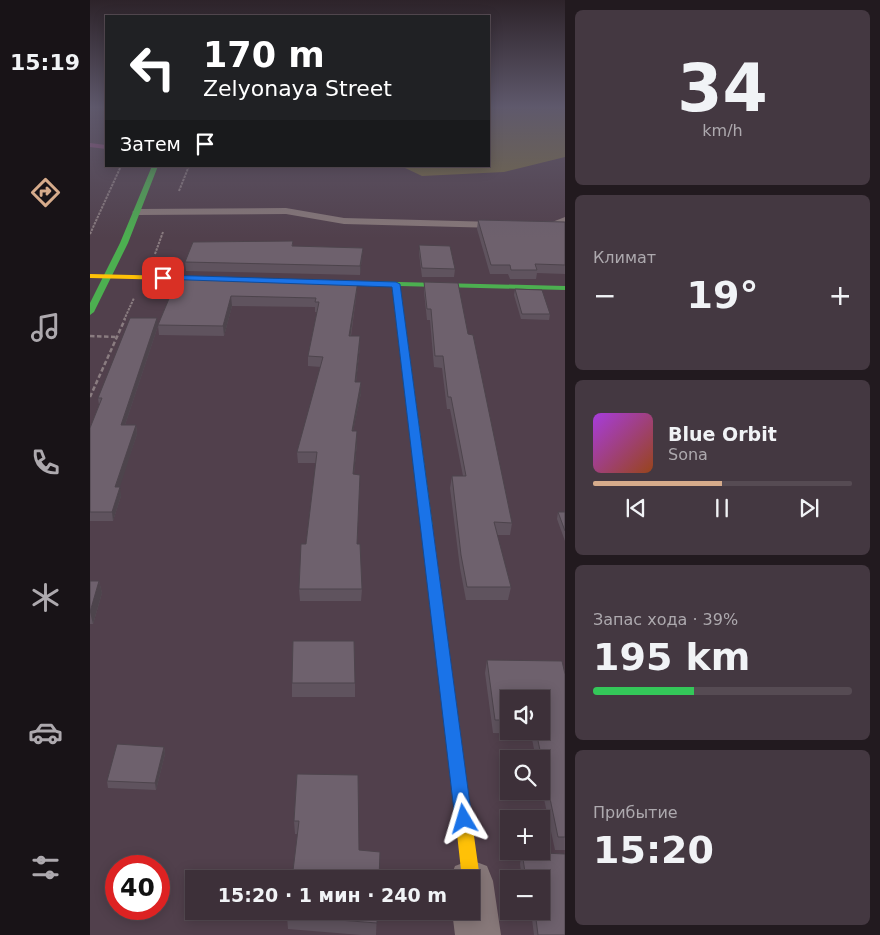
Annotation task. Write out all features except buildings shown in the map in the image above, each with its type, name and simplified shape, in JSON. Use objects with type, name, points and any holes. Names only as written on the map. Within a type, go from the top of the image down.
[{"type":"street","points":[[90,312],[137,212],[154,167]]},
{"type":"street","points":[[90,276],[231,280]]},
{"type":"street","points":[[309,282],[565,288]]},
{"type":"street","points":[[396,284],[470,870]]},
{"type":"street","points":[[476,920],[478,935]]},
{"type":"lane","points":[[137,212],[286,211],[344,220],[509,225]]},
{"type":"lane","points":[[565,220],[542,225],[565,226]]},
{"type":"path","points":[[90,234],[121,167]]},
{"type":"path","points":[[90,336],[116,337]]},
{"type":"shaded area","points":[[490,152],[565,152],[565,157],[504,172],[422,176],[403,167],[490,167]]},
{"type":"traffic: fast","points":[[90,312],[124,243],[155,167]]},
{"type":"traffic: fast","points":[[321,282],[565,288]]},
{"type":"traffic: fast","points":[[396,284],[427,528]]},
{"type":"traffic: slow","points":[[90,276],[216,279]]},
{"type":"traffic: slow","points":[[462,807],[470,870]]},
{"type":"traffic: jam","points":[[427,528],[462,807]]},
{"type":"route","points":[[163,278],[396,284],[464,819]]}]
